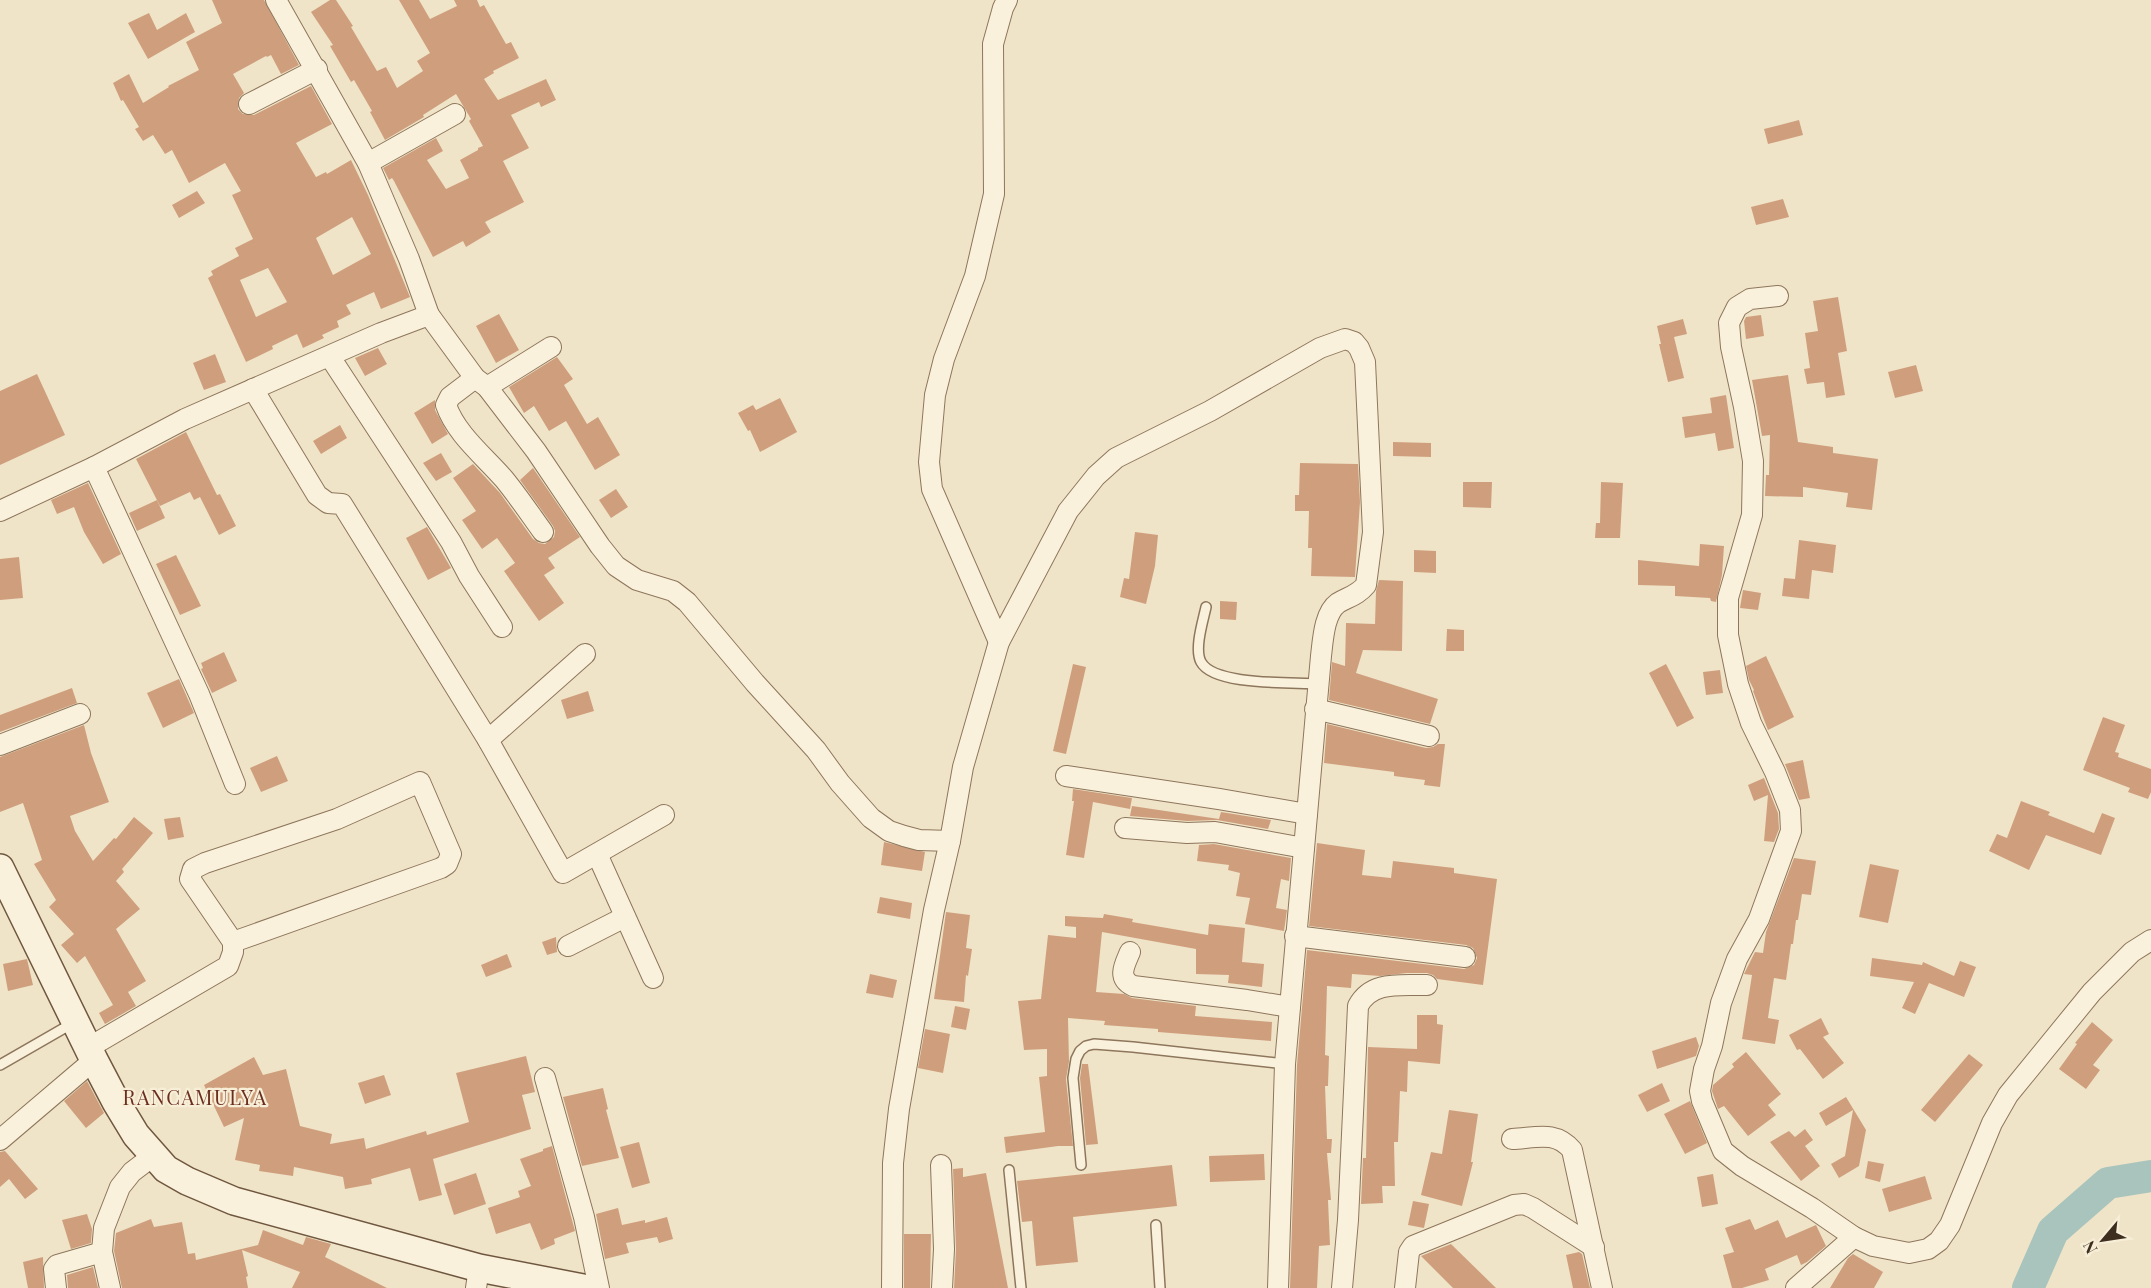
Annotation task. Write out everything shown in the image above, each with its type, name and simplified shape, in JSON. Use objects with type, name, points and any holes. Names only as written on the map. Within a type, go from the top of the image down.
[{"type":"main road","points":[[0,868],[7,904],[39,946],[91,1054],[136,1135],[166,1169],[187,1181],[234,1201],[478,1278],[580,1288]]},
{"type":"street","points":[[276,0],[368,163],[410,259],[429,315],[536,451],[616,566],[637,580],[673,591],[687,602],[755,683],[816,750],[840,783],[871,818],[888,831],[904,836],[919,840],[950,841]]},
{"type":"street","points":[[999,642],[932,489],[929,462],[935,396],[944,359],[975,276],[994,194],[993,44],[1007,0]]},
{"type":"street","points":[[249,104],[317,69]]},
{"type":"street","points":[[368,163],[455,114]]},
{"type":"street","points":[[1778,296],[1750,299],[1737,307],[1729,323],[1731,347],[1753,461],[1752,515],[1728,598],[1728,635],[1738,684],[1751,723],[1790,810],[1791,831],[1759,919],[1737,959],[1721,1003],[1700,1090],[1706,1113],[1723,1151],[1742,1166],[1812,1208],[1854,1237],[1873,1246],[1909,1253],[1928,1249],[1939,1241],[1950,1225],[1992,1123],[2008,1095],[2092,992],[2132,952],[2151,940]]},
{"type":"street","points":[[0,511],[185,419],[381,333],[429,315]]},
{"type":"street","points":[[892,1288],[893,1163],[898,1109],[963,767],[999,642],[1068,511],[1107,465],[1145,441],[1210,411],[1320,348],[1345,339],[1354,342],[1365,362],[1374,532],[1366,585],[1360,592],[1337,604],[1330,612],[1325,629],[1318,684],[1285,1064],[1278,1288]]},
{"type":"street","points":[[543,532],[504,480],[460,430],[446,405],[450,397],[550,347]]},
{"type":"street","points":[[330,357],[444,532],[502,627]]},
{"type":"street","points":[[254,388],[317,495],[328,503],[342,504],[489,740],[563,873],[664,815]]},
{"type":"street","points":[[94,466],[199,694],[235,784]]},
{"type":"street","points":[[489,740],[585,654]]},
{"type":"street","points":[[1315,709],[1429,736]]},
{"type":"street","points":[[0,745],[80,714]]},
{"type":"street","points":[[1066,776],[1307,814]]},
{"type":"street","points":[[0,1140],[91,1054],[228,966],[233,952],[233,942],[190,879],[193,869],[337,819],[420,782],[451,854],[447,864],[233,942]]},
{"type":"street","points":[[1125,828],[1186,833],[1215,832],[1304,848]]},
{"type":"street","points":[[597,854],[653,978]]},
{"type":"street","points":[[568,946],[625,917]]},
{"type":"street","points":[[1295,936],[1465,957]]},
{"type":"street","points":[[1130,952],[1122,975],[1124,980],[1133,986],[1290,1007]]},
{"type":"street","points":[[1342,1288],[1348,1220],[1358,1006],[1371,990],[1381,986],[1427,985]]},
{"type":"street","points":[[545,1078],[584,1217],[599,1288]]},
{"type":"street","points":[[1512,1139],[1555,1136],[1572,1150],[1602,1288]]},
{"type":"street","points":[[110,1288],[102,1252],[104,1228],[120,1187],[132,1172],[153,1156]]},
{"type":"street","points":[[941,1165],[944,1249],[942,1288]]},
{"type":"street","points":[[1405,1288],[1409,1252],[1413,1246],[1515,1204],[1524,1204],[1533,1208],[1594,1247]]},
{"type":"street","points":[[1796,1288],[1854,1237]]},
{"type":"street","points":[[56,1288],[54,1269],[57,1265],[102,1252]]},
{"type":"lane","points":[[1206,607],[1200,636],[1200,661],[1209,671],[1231,680],[1318,684]]},
{"type":"lane","points":[[0,1065],[75,1022]]},
{"type":"lane","points":[[1081,1165],[1073,1078],[1076,1059],[1086,1046],[1094,1044],[1285,1064]]},
{"type":"lane","points":[[1009,1170],[1021,1288]]},
{"type":"lane","points":[[1156,1226],[1160,1288]]},
{"type":"building","points":[[212,0],[264,0],[299,65],[281,74],[271,55],[233,74],[244,93],[239,98],[238,109],[243,114],[254,115],[311,86],[332,124],[296,143],[316,177],[326,172],[327,174],[351,160],[410,297],[381,309],[374,292],[346,305],[351,314],[337,321],[339,327],[322,335],[324,338],[303,348],[297,334],[246,362],[208,278],[213,275],[211,271],[239,256],[235,248],[253,239],[232,195],[241,191],[225,163],[189,183],[172,150],[165,154],[153,135],[143,141],[135,129],[139,127],[123,100],[121,101],[113,83],[129,74],[143,103],[168,86],[199,70],[186,42],[222,23]],"holes":[[[352,217],[371,254],[333,275],[316,238]],[[268,268],[287,302],[256,317],[240,280]]]},
{"type":"building","points":[[330,0],[336,0],[377,71],[386,67],[397,88],[423,71],[417,61],[430,53],[399,0],[419,0],[430,19],[457,6],[454,0],[477,0],[480,7],[484,5],[506,44],[511,42],[519,58],[493,71],[494,73],[484,79],[498,100],[546,79],[556,100],[541,107],[539,102],[511,115],[529,148],[503,161],[524,202],[485,222],[491,232],[466,247],[463,241],[433,257],[394,181],[392,178],[389,180],[383,168],[436,138],[443,151],[427,160],[446,189],[469,178],[460,160],[483,146],[456,94],[423,115],[424,117],[385,140],[370,112],[372,111],[354,80],[351,82],[330,46],[333,45],[311,12]]},
{"type":"building","points":[[149,13],[157,30],[186,13],[195,32],[148,59],[128,23]]},
{"type":"building","points":[[1799,120],[1803,135],[1768,144],[1764,129]]},
{"type":"building","points":[[197,191],[205,203],[179,218],[172,205]]},
{"type":"building","points":[[1783,199],[1789,217],[1756,225],[1751,207]]},
{"type":"building","points":[[1838,297],[1847,351],[1838,353],[1845,395],[1826,398],[1824,382],[1807,384],[1804,369],[1810,368],[1805,333],[1818,331],[1813,301]]},
{"type":"building","points":[[499,314],[519,350],[496,363],[476,326]]},
{"type":"building","points":[[1761,315],[1764,336],[1746,339],[1744,321],[1746,317]]},
{"type":"building","points":[[1683,319],[1687,334],[1674,337],[1684,378],[1668,382],[1657,326]]},
{"type":"building","points":[[378,348],[387,364],[365,376],[355,358]]},
{"type":"building","points":[[215,354],[226,382],[204,390],[193,363]]},
{"type":"building","points":[[557,357],[573,379],[564,385],[587,424],[598,417],[620,455],[595,470],[566,421],[549,431],[534,406],[524,413],[509,387]]},
{"type":"building","points":[[1916,365],[1923,391],[1895,398],[1888,372]]},
{"type":"building","points":[[37,374],[65,435],[0,465],[0,391]]},
{"type":"building","points":[[1788,375],[1798,442],[1833,447],[1833,453],[1878,459],[1872,510],[1846,507],[1848,493],[1803,487],[1803,497],[1765,496],[1766,475],[1769,475],[1770,435],[1762,436],[1752,380]]},
{"type":"building","points":[[1726,395],[1734,448],[1718,451],[1715,433],[1685,438],[1682,417],[1712,413],[1710,398]]},
{"type":"building","points":[[780,398],[797,432],[760,452],[750,430],[748,431],[738,413],[753,405],[756,410]]},
{"type":"building","points":[[435,400],[435,410],[448,434],[432,444],[414,413]]},
{"type":"building","points":[[340,425],[347,438],[321,454],[313,441]]},
{"type":"building","points":[[186,432],[217,495],[220,494],[236,526],[219,535],[200,497],[194,500],[190,492],[160,506],[136,459]]},
{"type":"building","points":[[1393,442],[1431,443],[1431,457],[1393,456]]},
{"type":"building","points":[[441,453],[452,472],[436,481],[423,463]]},
{"type":"building","points":[[1300,463],[1358,464],[1360,502],[1355,577],[1311,576],[1312,548],[1308,548],[1309,511],[1295,511],[1295,495],[1299,495]]},
{"type":"building","points":[[473,464],[500,493],[533,539],[545,544],[554,537],[555,531],[520,480],[533,468],[580,537],[548,558],[555,568],[544,575],[564,603],[539,621],[504,571],[515,563],[497,538],[482,549],[462,520],[476,511],[453,478]]},
{"type":"building","points":[[1463,482],[1492,482],[1491,508],[1463,507]]},
{"type":"building","points":[[1601,482],[1623,483],[1620,538],[1595,538],[1596,523],[1600,523]]},
{"type":"building","points":[[88,483],[121,554],[103,564],[84,532],[74,507],[57,514],[51,500]]},
{"type":"building","points":[[616,489],[628,507],[611,518],[599,500]]},
{"type":"building","points":[[157,500],[165,518],[137,531],[129,513]]},
{"type":"building","points":[[427,527],[451,568],[428,580],[406,538]]},
{"type":"building","points":[[1135,532],[1158,535],[1155,566],[1146,604],[1120,597],[1124,578],[1129,579]]},
{"type":"building","points":[[1799,540],[1836,545],[1833,573],[1812,570],[1809,599],[1782,596],[1784,578],[1795,579]]},
{"type":"building","points":[[1700,544],[1724,546],[1722,575],[1716,602],[1711,601],[1710,598],[1675,596],[1675,586],[1638,585],[1638,560],[1699,566]]},
{"type":"building","points":[[1414,550],[1436,551],[1436,573],[1414,572]]},
{"type":"building","points":[[176,555],[201,606],[180,615],[156,564]]},
{"type":"building","points":[[19,557],[23,598],[0,600],[0,559]]},
{"type":"building","points":[[1379,580],[1403,581],[1402,651],[1363,650],[1356,673],[1438,699],[1430,724],[1329,700],[1332,662],[1345,666],[1346,623],[1375,624],[1376,591]]},
{"type":"building","points":[[1743,590],[1761,593],[1758,610],[1740,608]]},
{"type":"building","points":[[1220,601],[1237,602],[1236,620],[1220,619]]},
{"type":"building","points":[[1447,629],[1464,630],[1464,651],[1446,651]]},
{"type":"building","points":[[224,652],[237,681],[212,693],[201,669],[203,668],[201,663]]},
{"type":"building","points":[[1766,656],[1794,717],[1768,730],[1746,666]]},
{"type":"building","points":[[1073,664],[1086,667],[1066,754],[1053,751]]},
{"type":"building","points":[[1666,664],[1694,718],[1677,727],[1649,673]]},
{"type":"building","points":[[1720,670],[1723,693],[1706,695],[1703,672]]},
{"type":"building","points":[[179,679],[194,713],[163,728],[147,693]]},
{"type":"building","points":[[72,688],[77,703],[0,732],[0,715]]},
{"type":"building","points":[[588,691],[594,711],[567,719],[561,700]]},
{"type":"building","points":[[2103,717],[2125,725],[2115,752],[2119,753],[2118,757],[2151,769],[2151,792],[2148,799],[2128,792],[2130,788],[2083,770]]},
{"type":"building","points":[[1327,724],[1426,748],[1445,744],[1440,787],[1424,785],[1425,780],[1394,776],[1394,772],[1324,763]]},
{"type":"building","points":[[84,725],[91,753],[109,802],[70,816],[75,831],[93,861],[114,838],[116,839],[134,817],[153,833],[122,869],[124,872],[116,881],[140,909],[116,929],[146,981],[128,992],[136,1006],[105,1024],[99,1013],[113,1005],[85,956],[77,963],[61,945],[74,934],[49,907],[56,900],[34,864],[42,860],[23,803],[0,812],[0,757]]},
{"type":"building","points":[[277,756],[288,781],[261,792],[250,768]]},
{"type":"building","points":[[1803,760],[1810,798],[1799,800],[1785,764]]},
{"type":"building","points":[[1764,778],[1778,813],[1779,829],[1774,842],[1764,841],[1768,795],[1754,801],[1748,785]]},
{"type":"building","points":[[1073,789],[1132,798],[1130,809],[1093,802],[1084,858],[1066,855],[1074,801],[1072,801]]},
{"type":"building","points":[[2021,801],[2050,812],[2048,815],[2094,833],[2102,813],[2115,818],[2101,855],[2046,835],[2029,870],[1989,851],[1997,834],[2007,838]]},
{"type":"building","points":[[1132,806],[1219,819],[1221,812],[1271,820],[1268,829],[1217,820],[1187,821],[1130,816]]},
{"type":"building","points":[[180,817],[184,837],[168,840],[164,819]]},
{"type":"building","points":[[884,842],[925,852],[922,871],[881,865]]},
{"type":"building","points":[[1317,843],[1365,850],[1362,875],[1391,878],[1393,861],[1454,868],[1454,873],[1497,879],[1483,985],[1437,979],[1427,973],[1407,973],[1380,976],[1352,974],[1351,988],[1327,986],[1325,1055],[1329,1056],[1328,1086],[1325,1086],[1327,1139],[1332,1139],[1331,1153],[1327,1153],[1331,1200],[1328,1200],[1330,1245],[1319,1246],[1317,1288],[1290,1288],[1297,1065],[1307,950],[1464,969],[1474,965],[1477,958],[1473,948],[1466,945],[1309,926]]},
{"type":"building","points":[[1214,844],[1291,858],[1289,881],[1281,879],[1276,908],[1287,910],[1284,931],[1245,924],[1250,898],[1236,896],[1240,873],[1228,870],[1229,865],[1197,861],[1199,845]]},
{"type":"building","points":[[1794,858],[1816,861],[1811,895],[1802,894],[1786,980],[1774,978],[1768,1018],[1779,1020],[1775,1044],[1742,1039],[1752,975],[1744,974],[1755,952],[1763,953],[1766,932]]},
{"type":"building","points":[[1870,864],[1899,870],[1888,923],[1859,917]]},
{"type":"building","points":[[880,897],[912,903],[910,919],[877,913]]},
{"type":"building","points":[[946,912],[970,915],[966,948],[972,949],[968,976],[966,975],[964,1002],[934,999]]},
{"type":"building","points":[[1104,914],[1133,919],[1132,922],[1208,935],[1209,924],[1245,928],[1242,962],[1264,964],[1262,987],[1228,983],[1229,975],[1196,974],[1196,949],[1102,932],[1096,992],[1124,994],[1132,998],[1196,1006],[1195,1016],[1272,1022],[1271,1041],[1158,1032],[1158,1029],[1104,1025],[1105,1021],[1068,1018],[1069,1062],[1066,1079],[1073,1146],[1006,1153],[1004,1137],[1045,1132],[1039,1077],[1047,1076],[1047,1049],[1024,1050],[1018,1001],[1041,999],[1048,935],[1076,938],[1076,927],[1065,926],[1065,916],[1103,918]]},
{"type":"building","points":[[556,937],[557,952],[547,955],[542,942]]},
{"type":"building","points":[[507,954],[512,967],[486,977],[481,965]]},
{"type":"building","points":[[1872,958],[1922,965],[1923,962],[1954,976],[1960,961],[1976,967],[1964,997],[1929,983],[1915,1014],[1902,1008],[1914,982],[1870,976]]},
{"type":"building","points":[[27,959],[33,985],[8,991],[3,964]]},
{"type":"building","points":[[870,974],[897,980],[893,998],[866,993]]},
{"type":"building","points":[[955,1006],[970,1009],[966,1030],[951,1027]]},
{"type":"building","points":[[1417,1015],[1437,1015],[1437,1024],[1443,1025],[1440,1064],[1408,1061],[1407,1092],[1400,1091],[1398,1142],[1394,1142],[1395,1186],[1382,1186],[1383,1203],[1361,1204],[1363,1158],[1366,1158],[1368,1047],[1417,1049]]},
{"type":"building","points":[[1821,1018],[1829,1034],[1823,1037],[1844,1063],[1823,1079],[1800,1049],[1797,1050],[1789,1035]]},
{"type":"building","points":[[2092,1022],[2113,1040],[2093,1065],[2100,1070],[2086,1089],[2059,1069],[2077,1044],[2075,1043]]},
{"type":"building","points":[[925,1029],[950,1034],[943,1073],[918,1068]]},
{"type":"building","points":[[1696,1037],[1699,1046],[1696,1056],[1657,1069],[1652,1051]]},
{"type":"building","points":[[1746,1052],[1781,1094],[1768,1105],[1776,1115],[1748,1136],[1724,1106],[1718,1109],[1712,1091],[1713,1085],[1734,1067],[1732,1064]]},
{"type":"building","points":[[1969,1054],[1983,1065],[1935,1122],[1921,1110]]},
{"type":"building","points":[[526,1056],[535,1092],[522,1095],[531,1129],[433,1159],[442,1195],[419,1201],[410,1168],[371,1179],[372,1184],[345,1189],[343,1177],[294,1167],[293,1176],[259,1171],[260,1165],[235,1160],[244,1118],[224,1127],[204,1085],[254,1057],[263,1075],[286,1069],[300,1126],[332,1134],[330,1144],[364,1138],[366,1149],[426,1131],[427,1135],[469,1122],[456,1073]]},
{"type":"building","points":[[1082,1064],[1088,1064],[1098,1144],[1086,1145],[1080,1078]]},
{"type":"building","points":[[384,1075],[391,1095],[365,1104],[358,1083]]},
{"type":"building","points":[[87,1081],[104,1113],[86,1128],[64,1101]]},
{"type":"building","points":[[1662,1083],[1670,1101],[1647,1112],[1638,1095]]},
{"type":"building","points":[[603,1088],[608,1109],[606,1110],[619,1158],[582,1166],[563,1097]]},
{"type":"building","points":[[1846,1097],[1866,1130],[1859,1166],[1839,1178],[1831,1164],[1845,1156],[1853,1110],[1826,1126],[1819,1113]]},
{"type":"building","points":[[1690,1101],[1707,1143],[1685,1154],[1664,1114]]},
{"type":"building","points":[[1449,1110],[1478,1114],[1471,1162],[1473,1162],[1462,1206],[1421,1195],[1431,1152],[1442,1154]]},
{"type":"building","points":[[1805,1129],[1813,1140],[1805,1146],[1820,1166],[1801,1181],[1770,1142],[1789,1131],[1795,1137]]},
{"type":"building","points":[[639,1142],[650,1183],[632,1188],[620,1147]]},
{"type":"building","points":[[552,1146],[575,1231],[554,1239],[555,1244],[541,1250],[530,1223],[496,1234],[488,1208],[520,1197],[518,1191],[531,1186],[520,1159]]},
{"type":"building","points":[[5,1151],[38,1189],[25,1199],[9,1179],[0,1187],[0,1152]]},
{"type":"building","points":[[1264,1154],[1265,1180],[1210,1182],[1209,1156]]},
{"type":"building","points":[[1868,1161],[1884,1164],[1880,1182],[1865,1178]]},
{"type":"building","points":[[1172,1165],[1177,1206],[1073,1217],[1078,1262],[1036,1266],[1032,1221],[1022,1222],[1017,1181]]},
{"type":"building","points":[[963,1168],[963,1177],[986,1173],[1008,1288],[954,1288],[956,1249],[953,1169]]},
{"type":"building","points":[[476,1173],[486,1204],[454,1215],[444,1184]]},
{"type":"building","points":[[1713,1174],[1718,1204],[1702,1207],[1697,1177]]},
{"type":"building","points":[[1925,1176],[1932,1199],[1889,1212],[1882,1189]]},
{"type":"building","points":[[1413,1201],[1429,1204],[1424,1228],[1408,1225]]},
{"type":"building","points":[[618,1208],[622,1225],[645,1220],[645,1223],[667,1217],[673,1239],[659,1243],[657,1237],[626,1243],[629,1253],[605,1259],[596,1214]]},
{"type":"building","points":[[87,1214],[92,1229],[91,1243],[71,1249],[62,1220]]},
{"type":"building","points":[[151,1219],[154,1227],[182,1222],[188,1254],[195,1253],[196,1260],[258,1245],[263,1230],[303,1245],[306,1237],[331,1244],[325,1257],[387,1288],[292,1288],[300,1272],[242,1250],[248,1276],[246,1277],[248,1288],[122,1288],[114,1251],[116,1233]]},
{"type":"building","points":[[1750,1219],[1755,1230],[1778,1220],[1786,1238],[1816,1225],[1826,1246],[1801,1265],[1797,1255],[1765,1269],[1769,1280],[1742,1288],[1732,1288],[1723,1255],[1734,1252],[1725,1228]]},
{"type":"building","points":[[904,1234],[931,1234],[930,1288],[904,1288]]},
{"type":"building","points":[[1451,1244],[1496,1288],[1453,1288],[1421,1256]]},
{"type":"building","points":[[1579,1252],[1582,1254],[1590,1288],[1573,1288],[1566,1255]]},
{"type":"building","points":[[1853,1254],[1883,1272],[1874,1288],[1830,1288],[1848,1258]]},
{"type":"building","points":[[43,1257],[44,1288],[28,1288],[23,1262]]},
{"type":"building","points":[[93,1267],[98,1288],[68,1288],[67,1275]]},
{"type":"waterway","points":[[2028,1288],[2053,1231],[2108,1183],[2151,1176]]},
{"type":"district","name":"RANCAMULYA","points":[[195,1098]]}]
